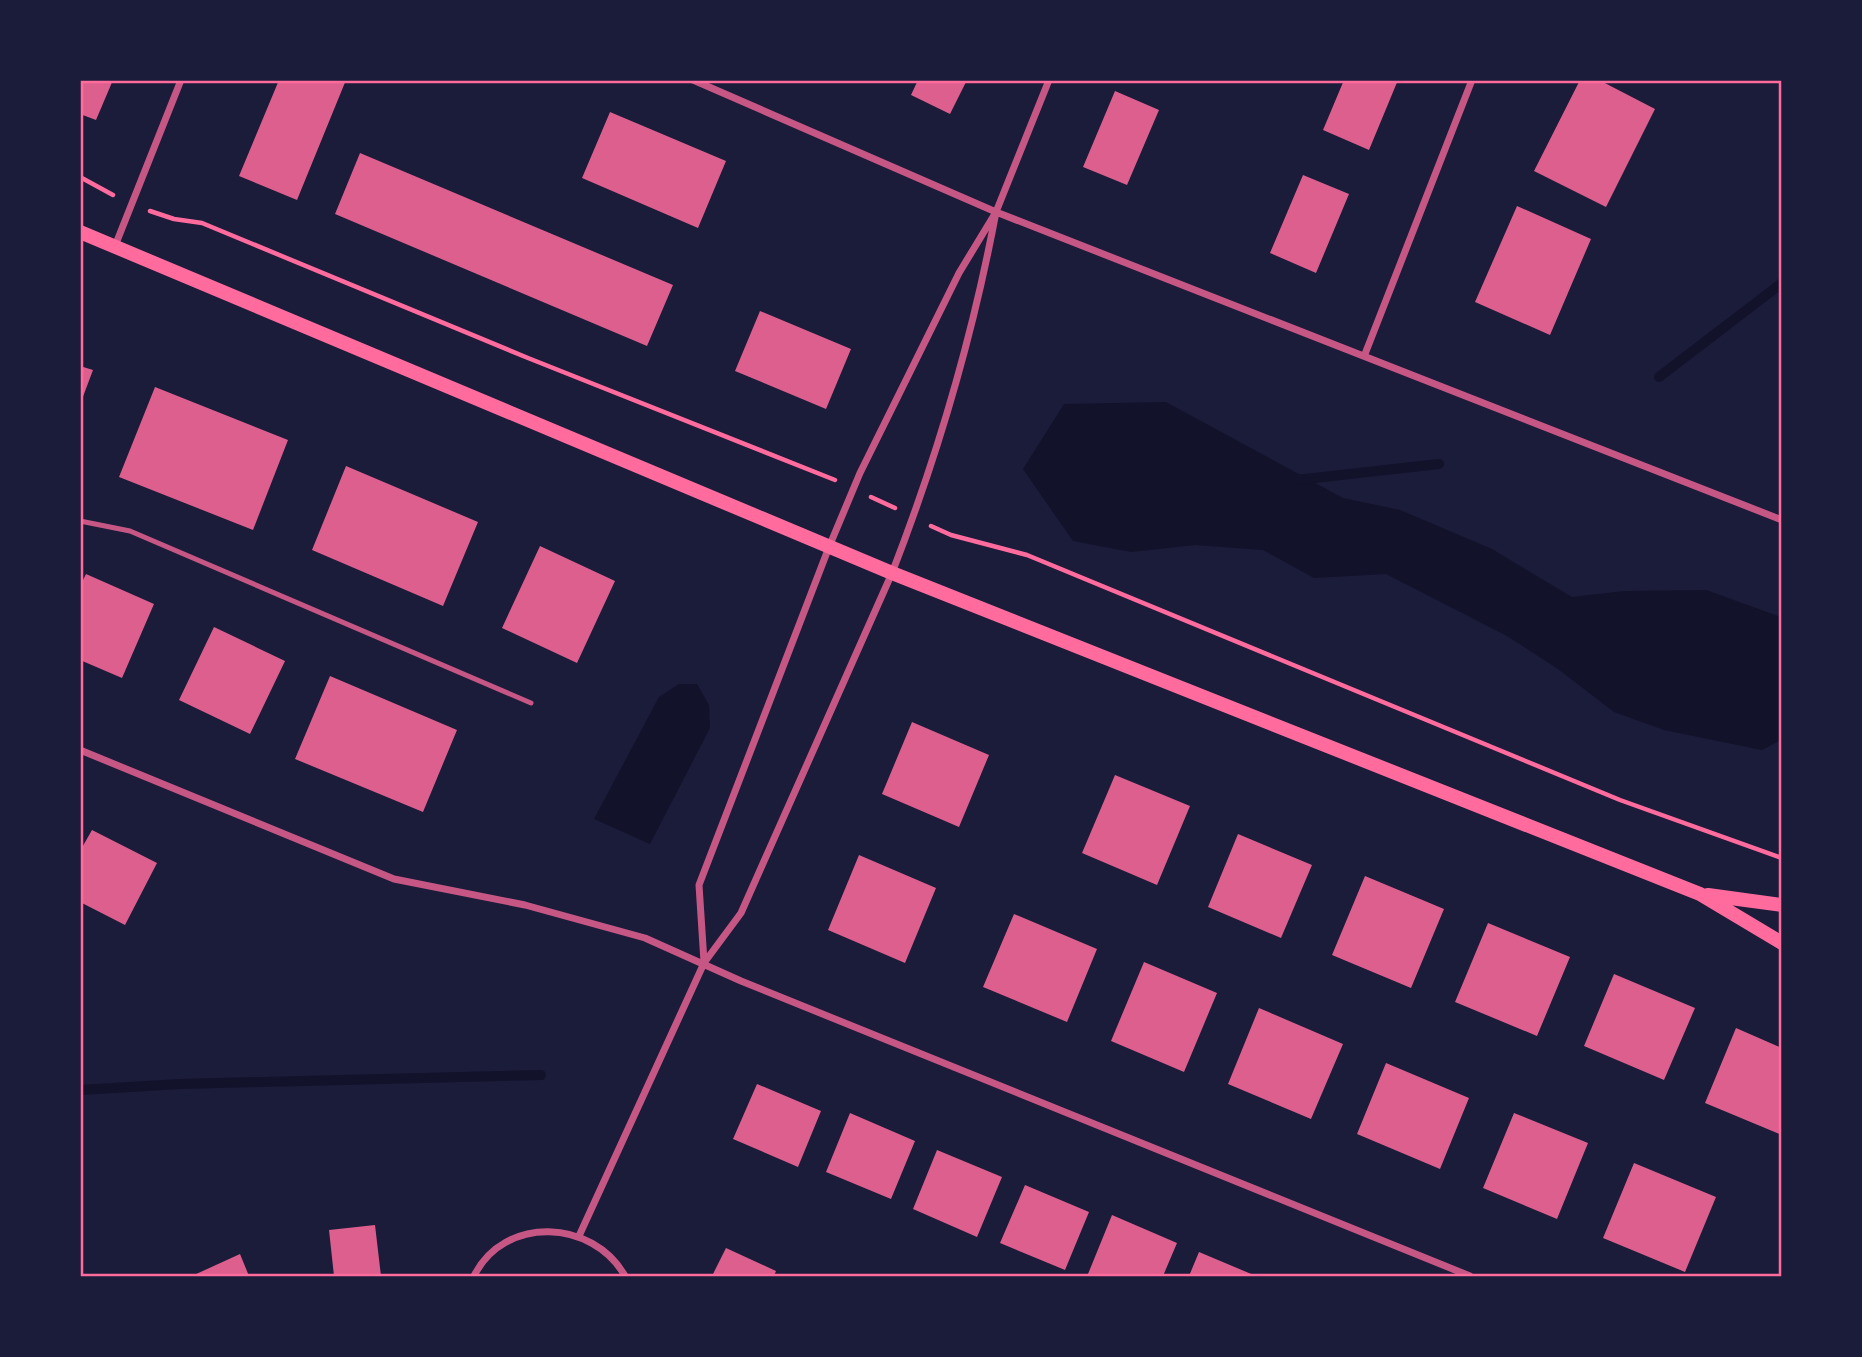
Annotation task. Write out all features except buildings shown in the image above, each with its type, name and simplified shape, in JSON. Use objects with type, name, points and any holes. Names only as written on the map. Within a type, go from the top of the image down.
[{"type":"main road","points":[[80,232],[892,573],[1700,894],[1782,943]]},
{"type":"main road","points":[[1700,894],[1782,905]]},
{"type":"street","points":[[115,246],[181,80]]},
{"type":"street","points":[[693,80],[996,212],[1782,520]]},
{"type":"street","points":[[704,963],[699,885],[852,488],[959,273],[996,212],[1049,80]]},
{"type":"street","points":[[1364,354],[1472,80]]},
{"type":"street","points":[[579,1236],[704,963],[741,913],[892,573],[914,517],[981,296],[996,212]]},
{"type":"street","points":[[80,750],[394,879],[538,909],[645,938],[741,981],[1469,1276]]},
{"type":"street","points":[[474,1276],[487,1258],[514,1239],[546,1231],[579,1236],[608,1255],[625,1276]]},
{"type":"lane","points":[[80,521],[130,531],[531,703]]},
{"type":"path","points":[[80,177],[102,190]]},
{"type":"path","points":[[174,219],[202,223],[852,488],[951,535],[1027,555],[1620,800],[1782,859]]},
{"type":"shaded area","points":[[1166,402],[1343,498],[1400,510],[1492,549],[1572,597],[1625,591],[1706,590],[1781,617],[1781,740],[1762,750],[1664,730],[1614,712],[1558,669],[1507,636],[1386,574],[1314,578],[1263,550],[1195,545],[1131,552],[1073,541],[1023,469],[1064,404]]},
{"type":"shaded area","points":[[679,684],[697,684],[709,705],[710,728],[650,844],[594,819],[659,697]]},
{"type":"waterway","points":[[1659,377],[1782,283]]},
{"type":"waterway","points":[[1296,480],[1439,464]]},
{"type":"waterway","points":[[80,1090],[180,1084],[541,1075]]}]
